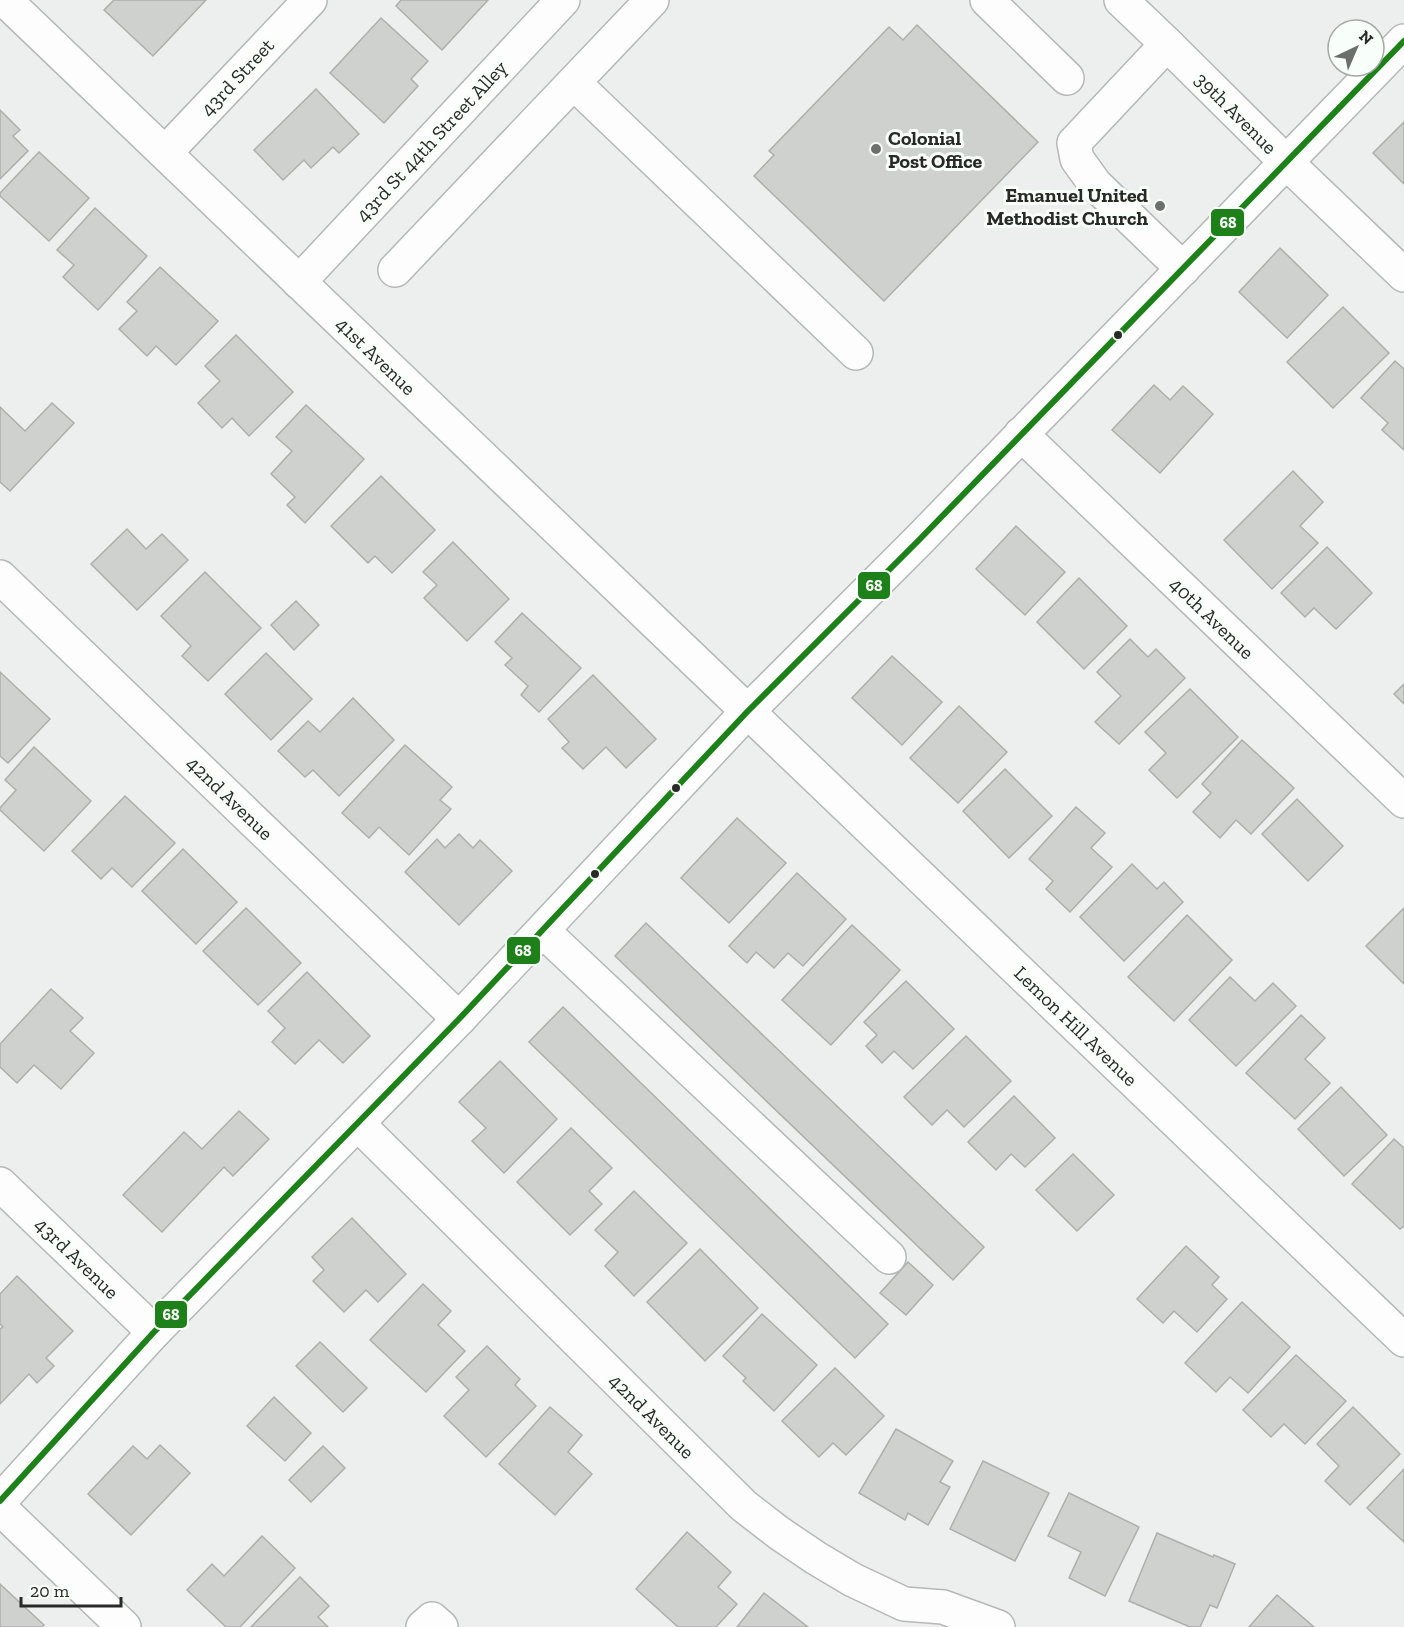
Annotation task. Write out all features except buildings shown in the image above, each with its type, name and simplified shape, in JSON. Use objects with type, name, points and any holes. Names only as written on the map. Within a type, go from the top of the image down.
[{"type":"street","name":"41st Avenue","points":[[5,0],[747,712]]},
{"type":"street","name":"43rd Street","points":[[165,153],[310,0]]},
{"type":"street","name":"43rd St 44th Street Alley","points":[[299,282],[563,0]]},
{"type":"street","points":[[395,270],[652,0]]},
{"type":"street","points":[[987,0],[1067,78]]},
{"type":"street","name":"39th Avenue","points":[[1121,0],[1404,275]]},
{"type":"street","points":[[0,1501],[154,1332],[459,1019],[747,712],[918,541],[1404,41]]},
{"type":"street","points":[[1167,44],[1074,143],[1077,159],[1095,184],[1183,268]]},
{"type":"street","points":[[573,83],[856,353]]},
{"type":"street","name":"40th Avenue","points":[[1021,434],[1404,801]]},
{"type":"street","name":"42nd Avenue","points":[[0,577],[459,1019]]},
{"type":"street","name":"Lemon Hill Avenue","points":[[747,712],[1404,1340]]},
{"type":"street","points":[[543,931],[889,1257]]},
{"type":"street","name":"42nd Avenue","points":[[358,1124],[744,1506],[816,1558],[854,1580],[899,1615],[943,1607],[998,1627]]},
{"type":"street","name":"43rd Avenue","points":[[0,1184],[154,1332]]},
{"type":"street","points":[[0,1508],[124,1627]]},
{"type":"street","points":[[423,1627],[432,1619],[441,1627]]},
{"type":"transit line","name":"68","points":[[0,1501],[154,1332],[459,1019],[747,712],[918,541],[1404,41]]},
{"type":"place","name":"Colonial Post Office","points":[[876,149]]},
{"type":"place","name":"Emanuel United Methodist Church","points":[[1160,206]]}]
